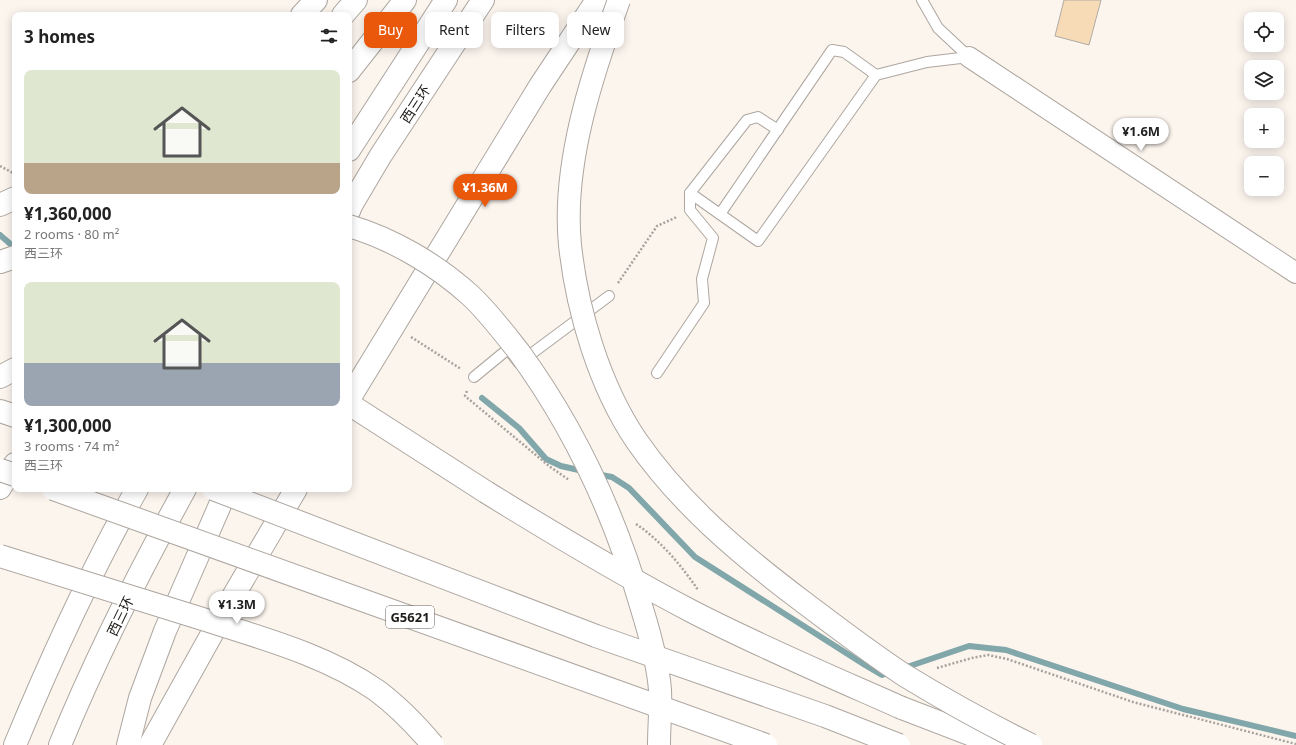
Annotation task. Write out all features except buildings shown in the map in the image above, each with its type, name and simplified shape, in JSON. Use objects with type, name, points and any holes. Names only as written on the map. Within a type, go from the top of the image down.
[{"type":"main road","points":[[305,12],[316,0]]},
{"type":"main road","points":[[352,67],[405,0]]},
{"type":"main road","points":[[352,145],[446,0]]},
{"type":"main road","name":"西三环","points":[[352,205],[381,155],[484,0]]},
{"type":"main road","points":[[352,395],[540,86],[596,0]]},
{"type":"main road","points":[[619,0],[596,65],[579,129],[570,190],[570,244],[578,295],[593,352],[612,399],[636,440],[666,477],[711,526],[758,568],[903,674],[998,729],[1031,745]]},
{"type":"main road","points":[[0,204],[12,199]]},
{"type":"main road","points":[[352,227],[404,249],[452,281],[472,297],[504,333],[533,372],[557,410],[586,463],[604,501],[633,575],[654,647],[660,690],[658,745]]},
{"type":"main road","points":[[0,377],[12,371]]},
{"type":"main road","points":[[352,406],[585,553],[693,612],[791,659],[895,705],[998,745]]},
{"type":"main road","points":[[0,411],[12,415]]},
{"type":"main road","points":[[0,488],[12,469]]},
{"type":"main road","points":[[0,470],[12,474]]},
{"type":"main road","name":"G5621","points":[[61,492],[766,745]]},
{"type":"main road","points":[[15,745],[36,693],[104,552],[135,492]]},
{"type":"main road","name":"西三环","points":[[60,745],[74,710],[151,550],[183,492]]},
{"type":"main road","points":[[221,492],[596,636],[825,716],[899,745]]},
{"type":"main road","points":[[128,745],[140,698],[164,631],[226,492]]},
{"type":"main road","points":[[150,745],[228,605],[294,492]]},
{"type":"main road","points":[[0,556],[265,639],[324,662],[376,690],[397,706],[433,745]]},
{"type":"street","points":[[969,57],[1296,273]]},
{"type":"lane","points":[[922,0],[938,28],[969,57]]},
{"type":"lane","points":[[720,214],[832,50],[844,52],[876,75]]},
{"type":"lane","points":[[690,193],[758,241],[876,75],[927,62],[969,57]]},
{"type":"lane","points":[[657,373],[704,303],[702,279],[713,238],[690,210],[690,193],[747,120],[758,117],[778,130]]},
{"type":"lane","points":[[474,377],[508,349],[519,363],[609,296]]},
{"type":"path","points":[[0,166],[12,172]]},
{"type":"path","points":[[609,296],[657,226],[690,210]]},
{"type":"path","points":[[407,334],[474,377]]},
{"type":"path","points":[[466,392],[464,396],[548,466],[574,483]]},
{"type":"path","points":[[632,521],[644,529],[684,569],[700,593]]},
{"type":"path","points":[[937,669],[972,658],[988,655],[1007,659],[1133,702],[1296,744]]},
{"type":"waterway","points":[[0,235],[12,245]]},
{"type":"waterway","points":[[482,398],[519,428],[546,459],[561,466],[583,471]]},
{"type":"waterway","points":[[596,474],[612,477],[629,488],[695,557],[882,675],[891,672]]},
{"type":"waterway","points":[[904,668],[969,646],[1006,650],[1183,709],[1296,736]]}]
